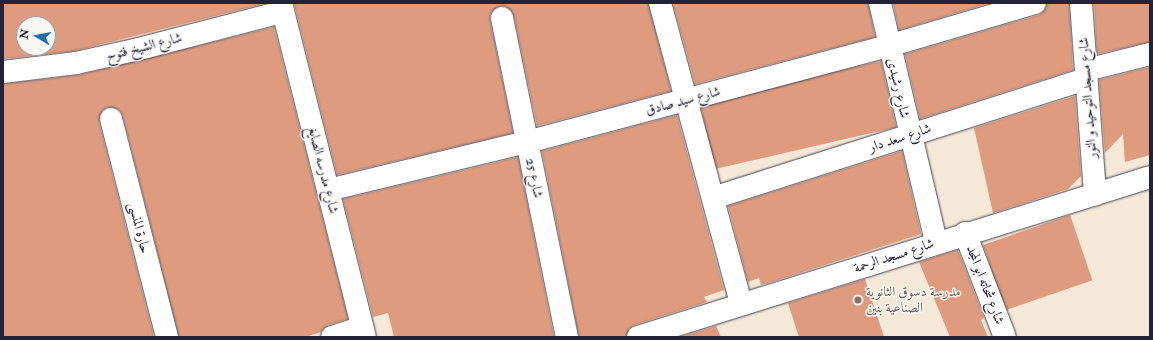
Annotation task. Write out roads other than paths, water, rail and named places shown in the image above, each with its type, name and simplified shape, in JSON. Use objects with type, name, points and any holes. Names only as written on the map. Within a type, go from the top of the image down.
[{"type":"street","points":[[660,3],[741,304]]},
{"type":"street","name":"شارع رشيدى","points":[[880,3],[888,46],[909,136],[936,242]]},
{"type":"street","name":"شارع سيد صادق","points":[[328,190],[527,142],[686,100],[888,46],[1035,3]]},
{"type":"street","name":"شارع مسجد التوحيد و النور","points":[[1081,3],[1095,194]]},
{"type":"street","name":"شارع الشيخ فتوح","points":[[3,72],[76,63],[135,50],[282,8]]},
{"type":"street","name":"شارع مدرسه الصايغ","points":[[282,8],[364,332]]},
{"type":"street","name":"شارع 25","points":[[502,18],[567,337]]},
{"type":"street","name":"شارع سعد دار","points":[[713,198],[909,136],[1086,74],[1150,54]]},
{"type":"street","name":"حارة المنسى","points":[[111,119],[167,337]]},
{"type":"street","name":"شارع مسجد الرحمة","points":[[638,337],[936,242],[1150,176]]},
{"type":"street","name":"شارع شحاته ابو المجد","points":[[965,233],[1005,337]]},
{"type":"street","points":[[332,337],[364,332]]},
{"type":"place","name":"مدرسة دسوق الثانوية الصناعية بنين","points":[[858,300]]}]
